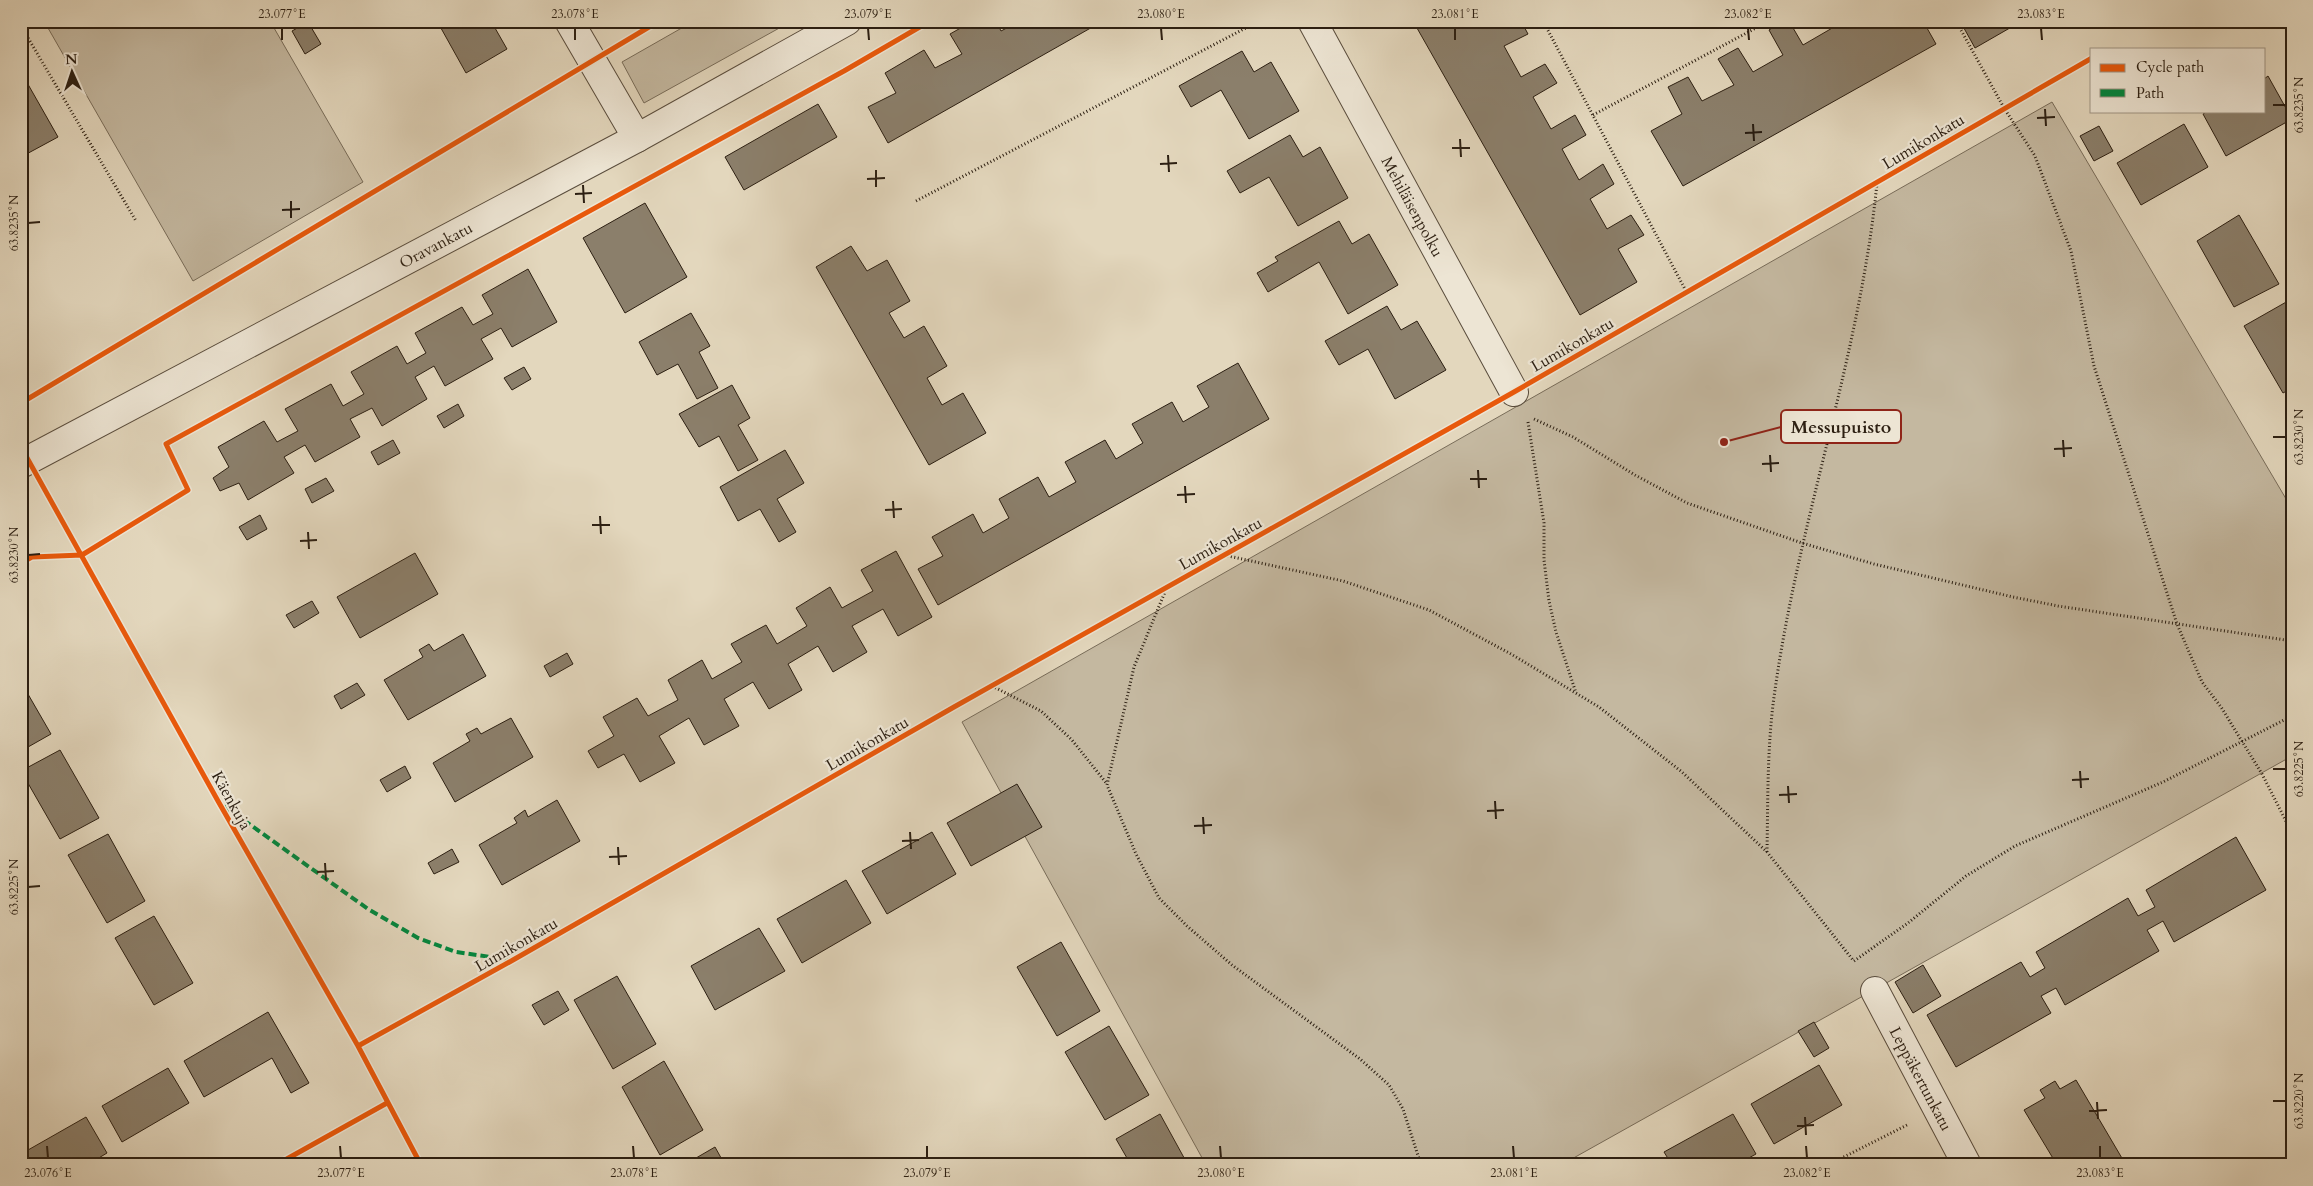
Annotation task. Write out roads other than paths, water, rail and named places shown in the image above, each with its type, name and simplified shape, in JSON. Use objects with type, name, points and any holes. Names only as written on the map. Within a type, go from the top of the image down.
[{"type":"street","points":[[570,21],[637,138]]},
{"type":"street","name":"Oravankatu","points":[[21,464],[637,138],[847,21]]},
{"type":"street","name":"Mehiläisenpolku","points":[[1312,21],[1514,392]]},
{"type":"street","name":"Leppäkertunkatu","points":[[1875,991],[1967,1165]]},
{"type":"place","name":"Messupuisto","points":[[1724,442]]}]
